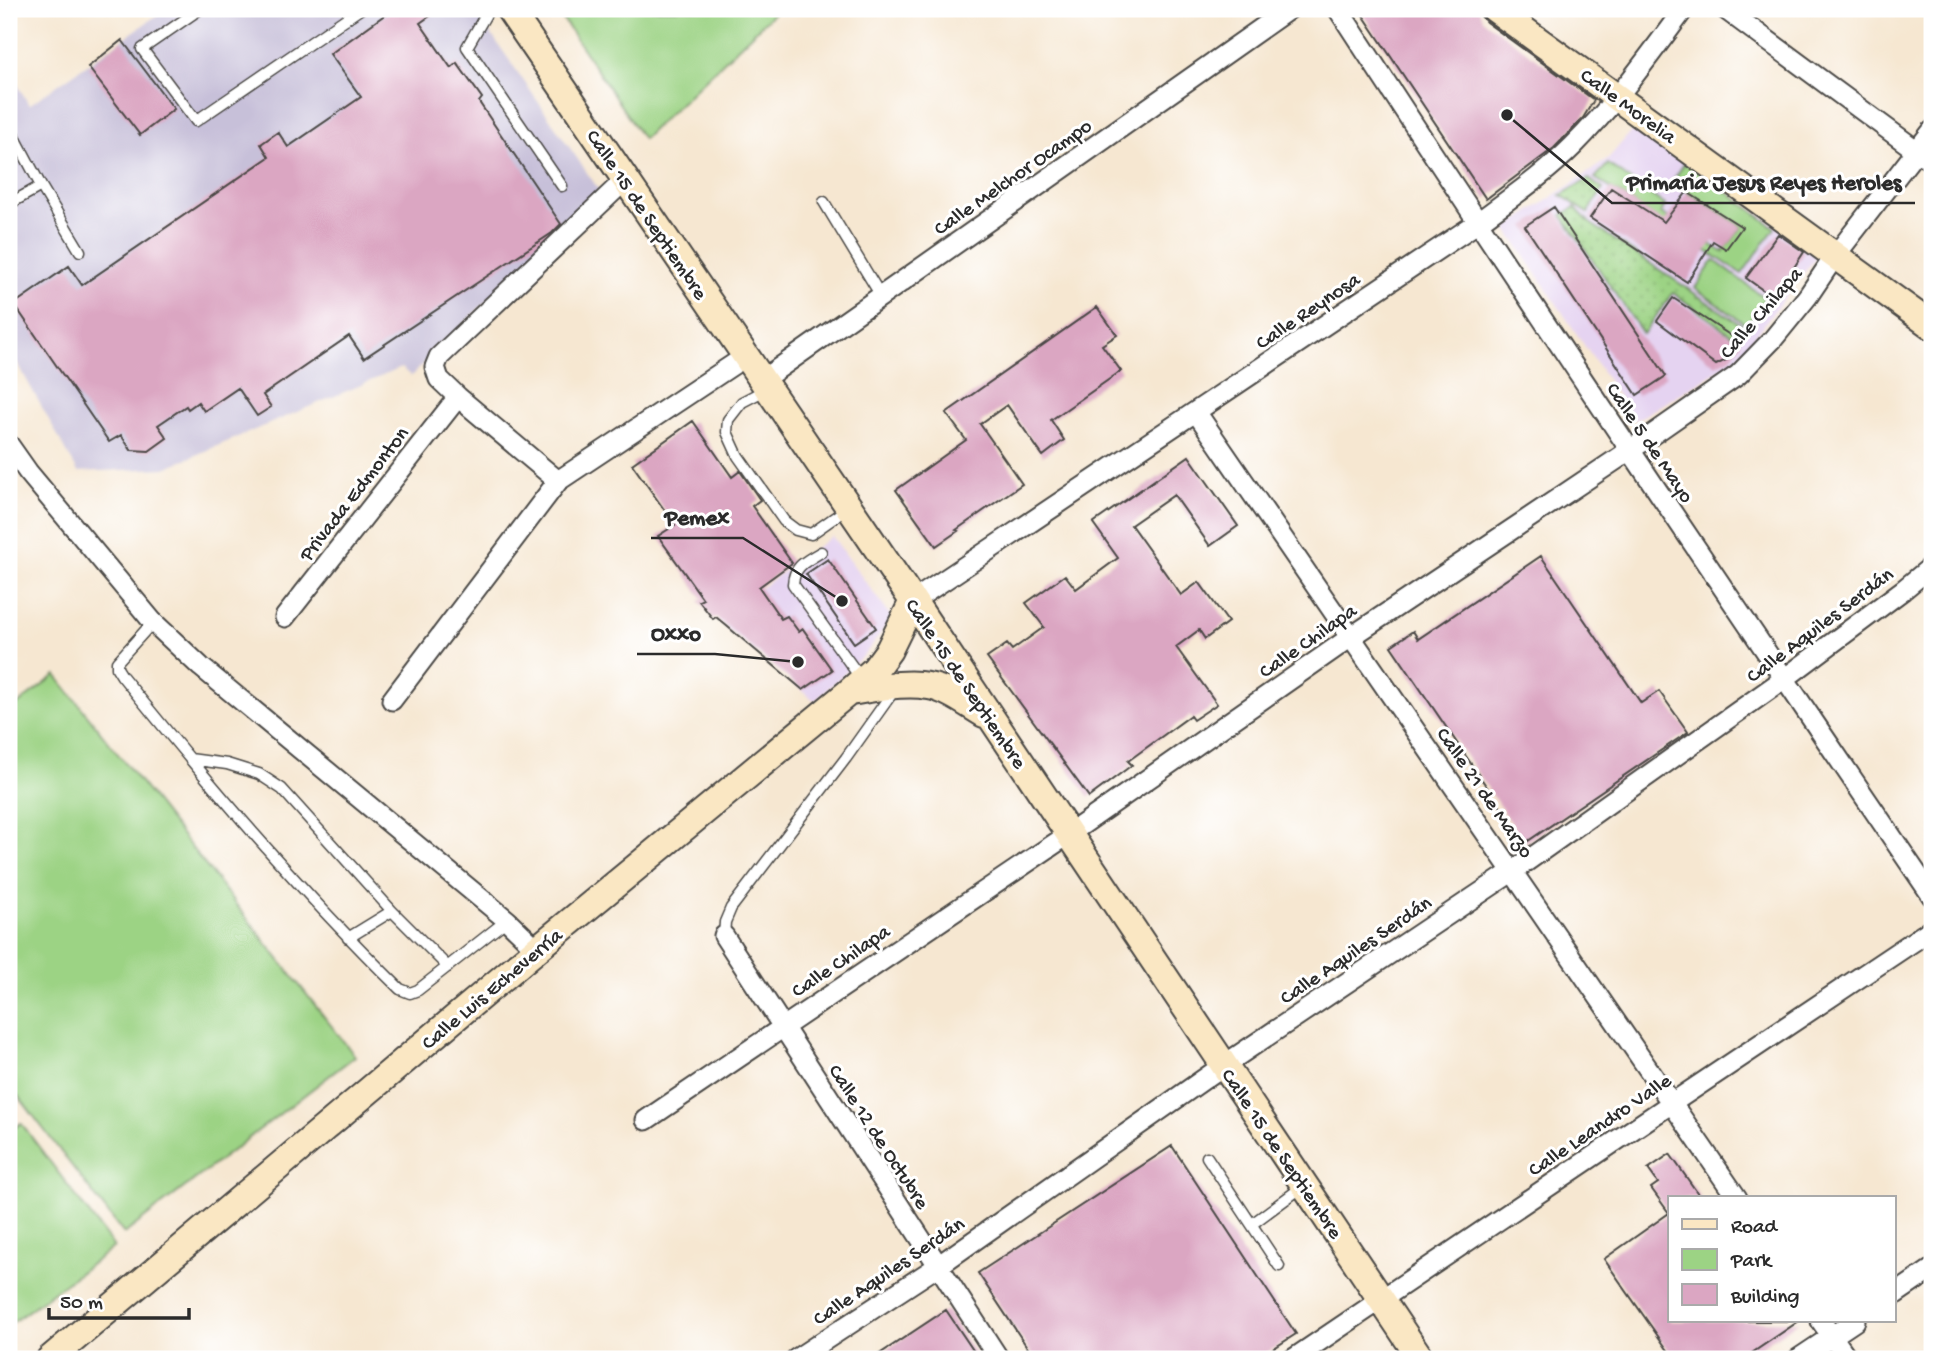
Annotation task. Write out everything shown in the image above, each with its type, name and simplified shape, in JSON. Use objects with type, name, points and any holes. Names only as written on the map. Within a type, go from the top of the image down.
[{"type":"street","name":"Calle 15 de Septiembre","points":[[509,9],[913,601],[1421,1359]]},
{"type":"street","name":"Calle Melchor Ocampo","points":[[765,385],[881,296],[1289,9]]},
{"type":"street","name":"Calle 5 de Mayo","points":[[1338,9],[1629,450],[1932,896]]},
{"type":"street","name":"Calle Morelia","points":[[1494,9],[1932,326]]},
{"type":"street","name":"Calle Reynosa","points":[[913,601],[1477,223],[1552,166],[1618,97],[1684,9]]},
{"type":"street","points":[[1726,9],[1925,157]]},
{"type":"street","name":"Calle Chilapa","points":[[646,1119],[1069,834],[1351,637],[1738,375],[1773,339],[1808,296],[1835,256],[1925,157],[1932,131]]},
{"type":"street","points":[[558,481],[458,397],[439,379],[435,368],[439,357],[625,180]]},
{"type":"street","points":[[392,700],[558,481],[746,356]]},
{"type":"street","name":"Privada Edmonton","points":[[285,617],[458,397]]},
{"type":"street","name":"Calle 21 de Marzo","points":[[1196,412],[1736,1196]]},
{"type":"street","points":[[9,445],[28,472],[153,622],[201,667],[507,920],[537,949]]},
{"type":"street","name":"Calle Aquiles Serdán","points":[[796,1359],[937,1266],[1224,1065],[1513,871],[1784,679],[1932,566]]},
{"type":"street","name":"Calle Luis Echeverría","points":[[50,1359],[537,949],[856,686],[889,650],[913,601]]},
{"type":"street","points":[[856,686],[930,686],[954,696],[992,719]]},
{"type":"street","name":"Calle Leandro Valle","points":[[1293,1359],[1932,929]]},
{"type":"street","name":"Calle 12 de Octubre","points":[[724,936],[999,1359]]},
{"type":"street","points":[[1896,1294],[1932,1269]]},
{"type":"street","points":[[1798,1359],[1827,1329],[1852,1322]]},
{"type":"street","points":[[1827,1329],[1847,1359]]},
{"type":"lane","points":[[200,9],[142,49],[196,121],[347,13],[360,9]]},
{"type":"lane","points":[[489,9],[467,47],[562,186]]},
{"type":"lane","points":[[9,126],[80,251]]},
{"type":"lane","points":[[9,204],[41,186]]},
{"type":"lane","points":[[824,202],[881,296]]},
{"type":"lane","points":[[765,385],[742,402],[727,420],[727,432],[738,456],[784,522],[796,530],[811,534],[849,507]]},
{"type":"lane","points":[[821,552],[803,563],[794,573],[793,584],[856,686]]},
{"type":"lane","points":[[153,622],[117,662],[117,668],[190,760],[269,852],[348,938],[400,989],[410,993],[418,990],[507,920]]},
{"type":"lane","points":[[724,936],[725,922],[731,908],[846,758],[897,686]]},
{"type":"lane","points":[[190,760],[227,764],[259,774],[282,789],[392,911],[448,967]]},
{"type":"lane","points":[[348,938],[392,911]]},
{"type":"lane","points":[[1207,1157],[1279,1266]]},
{"type":"lane","points":[[1252,1224],[1304,1185]]},
{"type":"shaded area","points":[[166,9],[474,9],[599,190],[411,376],[401,368],[165,468],[78,472],[9,348],[9,69],[29,105]]},
{"type":"shaded area","points":[[1634,128],[1817,256],[1737,359],[1635,421],[1506,228],[1607,160]]},
{"type":"shaded area","points":[[832,536],[892,618],[866,653],[815,701],[717,620]]},
{"type":"green space","points":[[556,9],[778,9],[643,139]]},
{"type":"green space","points":[[1686,161],[1775,228],[1742,274],[1595,178],[1608,164],[1665,205],[1661,213],[1723,252],[1742,227],[1672,182]]},
{"type":"green space","points":[[1589,179],[1603,189],[1588,213],[1561,195]]},
{"type":"green space","points":[[1575,207],[1590,223],[1743,326],[1735,337],[1673,293],[1643,334],[1562,215]]},
{"type":"green space","points":[[1714,260],[1765,298],[1747,325],[1695,288]]},
{"type":"green space","points":[[56,675],[355,1056],[124,1234],[9,1084],[9,711]]},
{"type":"green space","points":[[21,1123],[114,1247],[9,1325],[9,1132]]},
{"type":"building","points":[[393,9],[440,9],[420,23],[451,68],[457,63],[482,98],[479,102],[561,224],[552,233],[364,358],[349,336],[263,395],[271,407],[257,416],[238,388],[204,411],[198,402],[188,409],[186,406],[158,425],[167,438],[149,451],[131,450],[121,435],[109,442],[14,304],[69,266],[82,285],[269,157],[261,144],[278,132],[288,147],[361,97],[330,54]]},
{"type":"building","points":[[1359,9],[1479,9],[1486,22],[1594,100],[1583,118],[1554,148],[1486,199]]},
{"type":"building","points":[[122,40],[174,109],[140,135],[88,67]]},
{"type":"building","points":[[1611,188],[1664,222],[1687,192],[1742,227],[1726,249],[1713,241],[1687,282],[1590,218]]},
{"type":"building","points":[[1554,207],[1666,376],[1637,395],[1525,226]]},
{"type":"building","points":[[1778,234],[1804,252],[1774,298],[1746,278]]},
{"type":"building","points":[[1673,298],[1742,343],[1730,358],[1716,365],[1657,321]]},
{"type":"building","points":[[1097,307],[1117,335],[1102,345],[1121,371],[1051,420],[1064,440],[1043,456],[1007,405],[980,424],[1022,484],[936,546],[896,490],[966,440],[946,413]]},
{"type":"building","points":[[693,421],[732,477],[740,471],[760,500],[752,506],[792,563],[759,587],[781,619],[787,616],[799,632],[803,629],[832,670],[803,690],[716,617],[713,619],[699,601],[703,599],[658,536],[675,525],[632,464]]},
{"type":"building","points":[[1189,456],[1238,526],[1210,546],[1174,495],[1131,525],[1181,595],[1199,582],[1228,622],[1205,639],[1199,630],[1176,647],[1217,704],[1193,720],[1190,716],[1128,761],[1132,765],[1089,797],[987,658],[1007,644],[1012,650],[1044,627],[1026,603],[1065,575],[1076,589],[1118,558],[1093,523]]},
{"type":"building","points":[[1541,556],[1641,703],[1659,691],[1688,732],[1525,843],[1391,646],[1413,631],[1418,639]]},
{"type":"building","points":[[828,559],[876,628],[854,643],[806,574]]},
{"type":"building","points":[[1172,1146],[1296,1334],[1257,1359],[1035,1359],[978,1273]]},
{"type":"building","points":[[1670,1154],[1700,1196],[1668,1196],[1668,1212],[1651,1188],[1658,1183],[1648,1169]]},
{"type":"building","points":[[1668,1214],[1668,1322],[1798,1322],[1743,1359],[1674,1359],[1604,1259]]},
{"type":"building","points":[[946,1310],[979,1359],[872,1359]]},
{"type":"place","name":"Primaria Jesus Reyes Heroles","points":[[1507,115]]},
{"type":"place","name":"Pemex","points":[[842,601]]},
{"type":"place","name":"Oxxo","points":[[798,662]]}]
